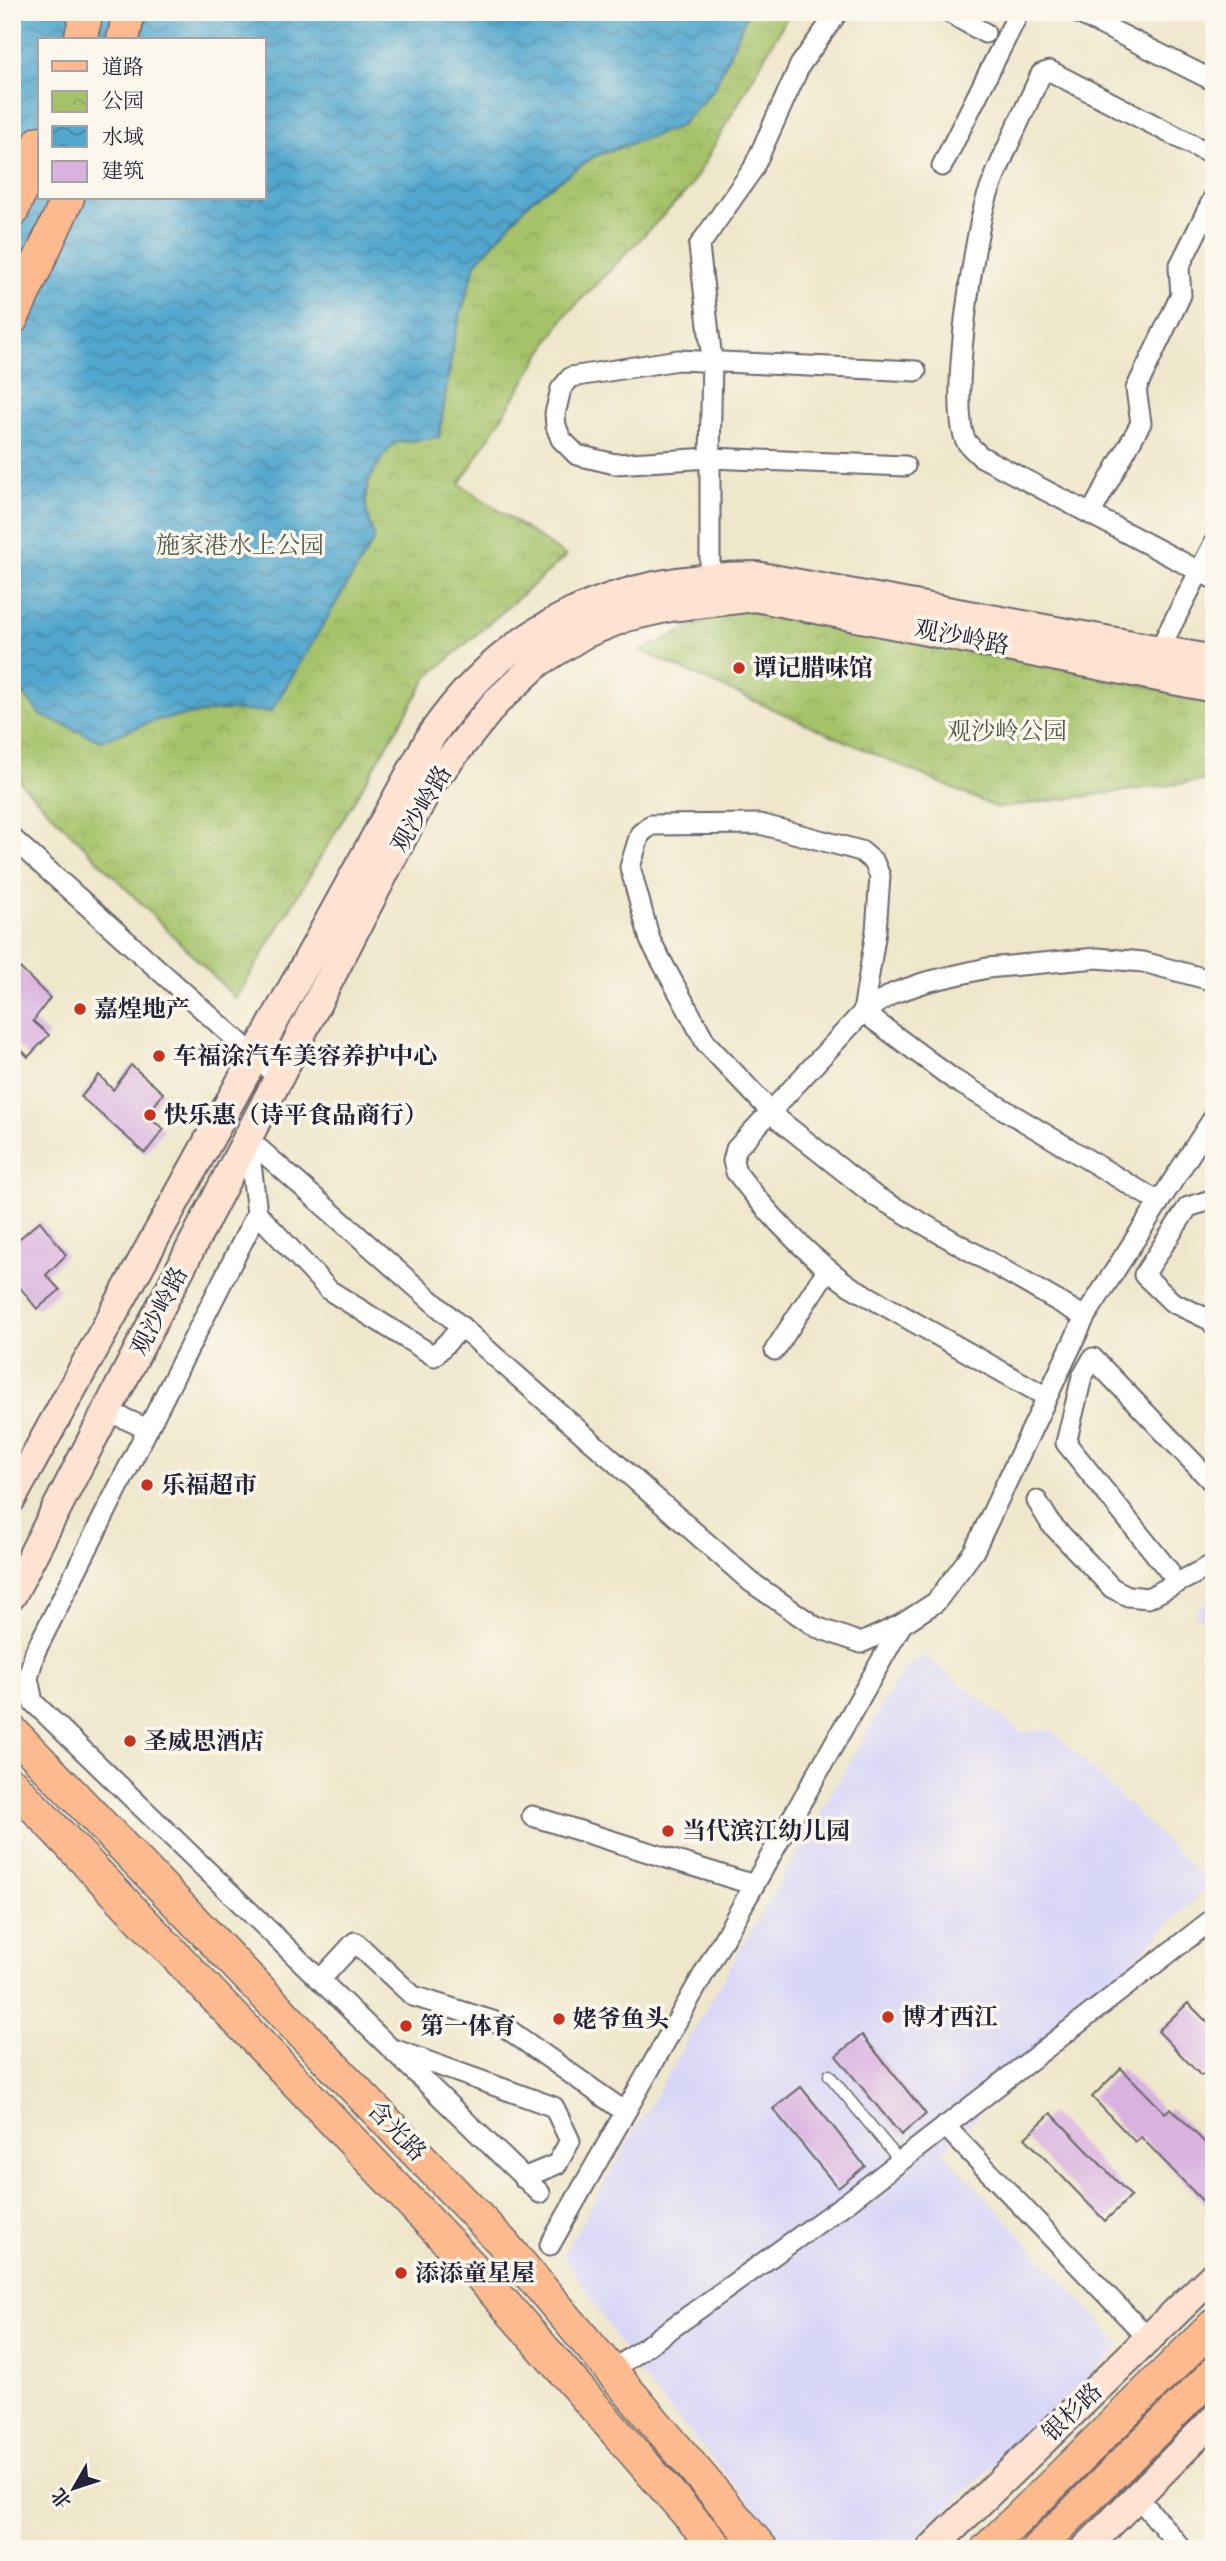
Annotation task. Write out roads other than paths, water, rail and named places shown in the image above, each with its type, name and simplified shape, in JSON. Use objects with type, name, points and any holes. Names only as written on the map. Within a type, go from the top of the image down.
[{"type":"main road","points":[[80,38],[87,12]]},
{"type":"main road","points":[[123,38],[129,12]]},
{"type":"main road","points":[[12,212],[38,147]]},
{"type":"main road","points":[[12,319],[67,200]]},
{"type":"main road","name":"观沙岭路","points":[[12,1498],[431,736],[475,680],[523,642],[571,611],[659,583],[710,576],[756,576],[1214,660]]},
{"type":"main road","name":"观沙岭路","points":[[12,1595],[430,784],[496,702],[539,662],[584,634],[626,617],[670,607],[755,597],[1214,688]]},
{"type":"main road","name":"含光路","points":[[12,1731],[502,2242],[762,2549]]},
{"type":"main road","name":"含光路","points":[[12,1784],[475,2270],[718,2549]]},
{"type":"main road","name":"银杉路","points":[[931,2549],[1214,2275]]},
{"type":"main road","name":"银杉路","points":[[987,2549],[1214,2325]]},
{"type":"main road","points":[[1037,2549],[1214,2373]]},
{"type":"main road","points":[[1086,2548],[1214,2419]]},
{"type":"street","points":[[710,576],[712,360],[699,246],[753,169],[800,65],[838,12]]},
{"type":"street","points":[[948,12],[985,33]]},
{"type":"street","points":[[942,166],[1019,12]]},
{"type":"street","points":[[1076,12],[1214,81]]},
{"type":"street","points":[[1206,575],[981,456],[966,442],[960,422],[963,348],[978,228],[987,196],[1041,74],[1046,71],[1214,156]]},
{"type":"street","points":[[1091,513],[1141,423],[1136,389],[1181,295],[1179,267],[1214,197]]},
{"type":"street","points":[[905,466],[710,458],[615,464],[577,455],[561,439],[555,415],[561,389],[571,377],[678,360],[916,370]]},
{"type":"street","points":[[1160,648],[1206,575],[1214,543]]},
{"type":"street","points":[[863,1012],[876,931],[880,876],[874,862],[860,850],[760,824],[651,825],[640,834],[629,867],[649,940],[706,1043],[772,1112],[875,1196],[1085,1317]]},
{"type":"street","points":[[12,838],[279,1077]]},
{"type":"street","points":[[1045,1396],[850,1286],[827,1270],[801,1246],[736,1172],[733,1161],[736,1149],[863,1012],[894,993],[987,968],[1097,958],[1143,962],[1214,981]]},
{"type":"street","points":[[863,1012],[953,1079],[1157,1201]]},
{"type":"street","points":[[247,1139],[751,1582],[816,1627],[861,1643],[902,1624],[936,1602],[974,1551],[1045,1396],[1085,1317],[1157,1201],[1214,1117]]},
{"type":"street","points":[[247,1139],[257,1213],[35,1653],[28,1678],[33,1702],[540,2193]]},
{"type":"street","points":[[1214,1199],[1188,1207],[1144,1275],[1172,1302],[1210,1320],[1214,1325]]},
{"type":"street","points":[[257,1213],[329,1290],[434,1356],[462,1327]]},
{"type":"street","points":[[775,1350],[827,1270]]},
{"type":"street","points":[[1169,1571],[1066,1443],[1082,1377],[1093,1358],[1214,1484]]},
{"type":"street","points":[[107,1411],[148,1429]]},
{"type":"street","points":[[1037,1501],[1052,1524],[1112,1588],[1128,1596],[1148,1598],[1214,1564]]},
{"type":"street","points":[[550,2245],[902,1624]]},
{"type":"street","points":[[532,1816],[754,1885]]},
{"type":"street","points":[[612,2371],[726,2292],[1214,1918]]},
{"type":"street","points":[[320,1980],[355,1942],[413,1996],[499,2023],[625,2112]]},
{"type":"street","points":[[390,2048],[554,2106],[570,2141],[557,2164],[523,2178]]},
{"type":"street","points":[[945,2126],[1148,2339]]},
{"type":"street","points":[[1137,2496],[1182,2549]]},
{"type":"lane","points":[[829,2075],[900,2161]]},
{"type":"water","name":"施家港水上公园","points":[[12,12],[748,12],[714,89],[679,127],[595,156],[530,201],[476,263],[455,334],[439,437],[394,443],[377,467],[367,488],[366,498],[366,509],[375,538],[271,712],[220,710],[157,720],[101,741],[40,715],[12,679]]},
{"type":"place","name":"谭记腊味馆","points":[[739,668]]},
{"type":"place","name":"嘉煌地产","points":[[80,1009]]},
{"type":"place","name":"车福涂汽车美容养护中心","points":[[159,1056]]},
{"type":"place","name":"快乐惠（诗平食品商行）","points":[[150,1115]]},
{"type":"place","name":"乐福超市","points":[[147,1485]]},
{"type":"place","name":"圣威思酒店","points":[[130,1741]]},
{"type":"place","name":"当代滨江幼儿园","points":[[668,1831]]},
{"type":"place","name":"博才西江","points":[[888,2017]]},
{"type":"place","name":"姥爷鱼头","points":[[559,2019]]},
{"type":"place","name":"第一体育","points":[[406,2026]]},
{"type":"place","name":"添添童星屋","points":[[401,2273]]},
{"type":"park label","name":"观沙岭公园","points":[[1007,731]]}]
